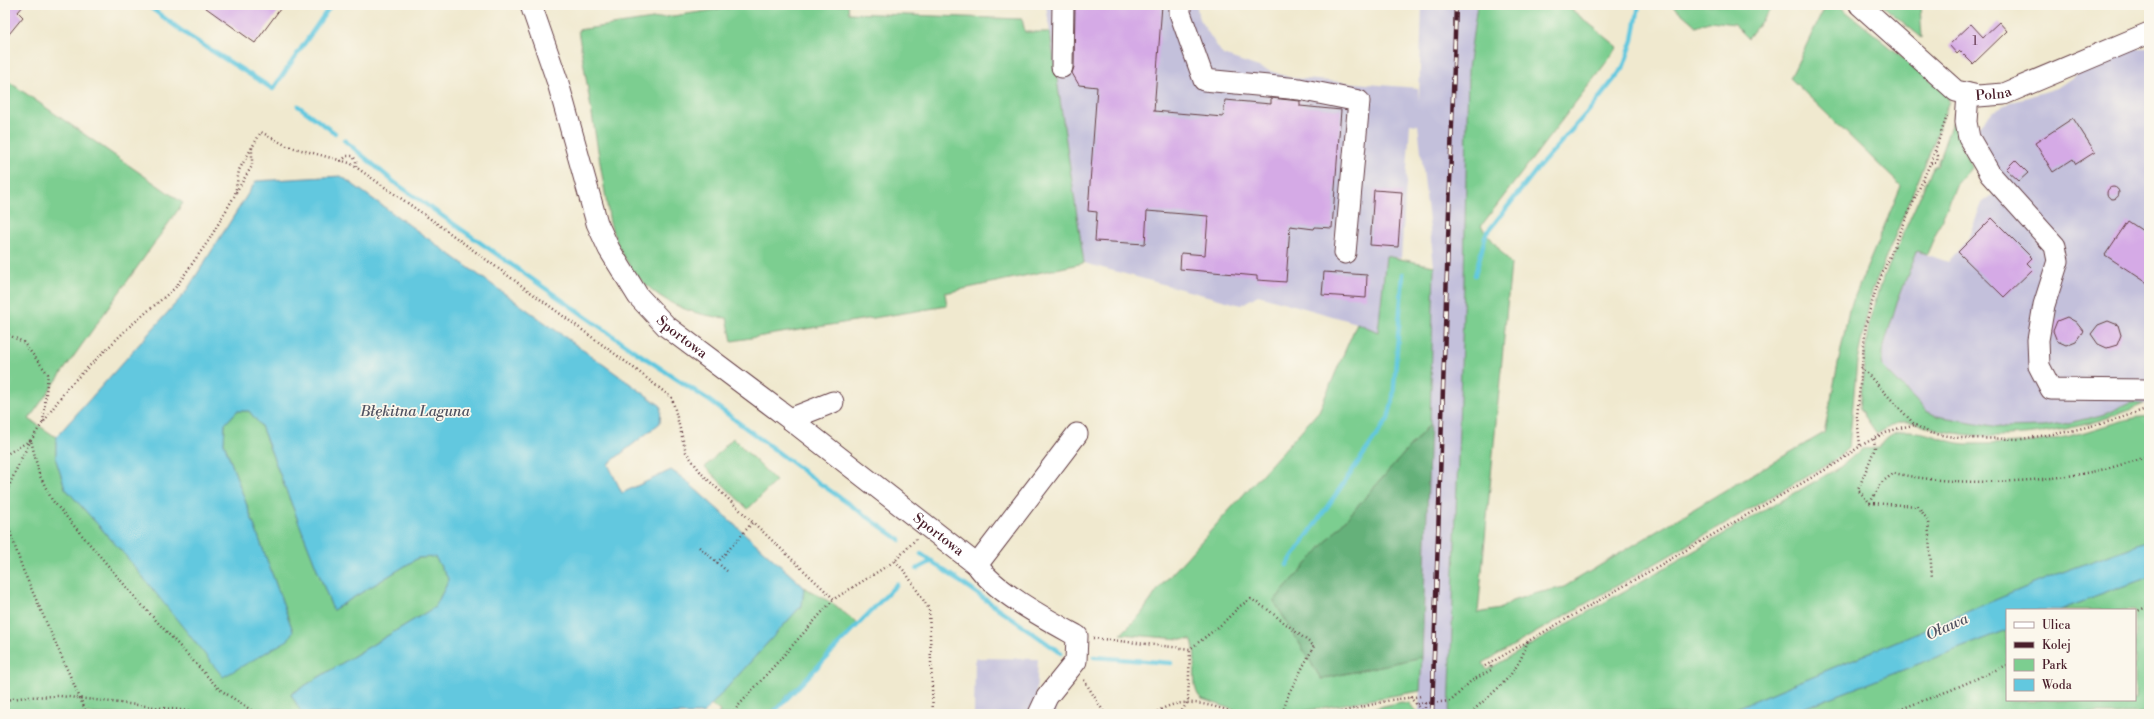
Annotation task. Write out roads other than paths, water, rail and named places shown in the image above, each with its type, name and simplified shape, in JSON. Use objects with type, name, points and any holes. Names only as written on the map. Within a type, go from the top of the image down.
[{"type":"street","name":"Sportowa","points":[[531,5],[558,84],[597,223],[619,266],[638,296],[666,326],[790,419],[977,565],[984,575],[1037,615],[1077,636],[1076,661],[1047,697],[1039,714]]},
{"type":"street","points":[[1062,67],[1063,5]]},
{"type":"street","points":[[1180,5],[1180,13],[1204,80],[1299,89],[1359,101],[1345,253]]},
{"type":"street","name":"Polna","points":[[1860,5],[1962,92],[1978,96],[2004,94],[2149,33]]},
{"type":"street","points":[[1962,92],[1969,138],[1990,174],[2055,246],[2058,261],[2044,305],[2038,340],[2039,366],[2051,389],[2149,390]]},
{"type":"street","points":[[790,419],[833,402]]},
{"type":"street","points":[[977,565],[1077,434]]},
{"type":"water","name":"Błękitna Laguna","points":[[341,176],[661,406],[660,423],[608,464],[622,493],[671,470],[684,479],[804,587],[802,605],[703,714],[302,714],[291,694],[435,607],[449,580],[435,557],[418,558],[333,610],[261,426],[249,411],[237,411],[225,424],[224,443],[293,631],[288,640],[223,677],[125,555],[65,488],[56,460],[56,437],[185,293],[256,181]]},
{"type":"water","name":"Oława","points":[[2149,541],[2149,577],[2063,609],[2006,609],[2006,630],[1788,714],[1722,714],[2060,573]]},
{"type":"waterway","points":[[147,5],[190,37],[273,89],[331,5]]},
{"type":"waterway","points":[[1475,275],[1486,234],[1538,168],[1592,107],[1623,68],[1633,40],[1639,5]]},
{"type":"waterway","points":[[298,106],[335,133]]},
{"type":"waterway","points":[[344,140],[394,182],[633,350],[707,399],[815,480],[900,540]]},
{"type":"waterway","points":[[1287,565],[1388,419],[1393,398],[1403,274]]},
{"type":"waterway","points":[[921,554],[1061,653]]},
{"type":"waterway","points":[[917,569],[932,561]]},
{"type":"waterway","points":[[772,714],[897,584]]},
{"type":"waterway","points":[[1094,657],[1171,663]]},
{"type":"railway","points":[[1432,714],[1456,5]]}]
